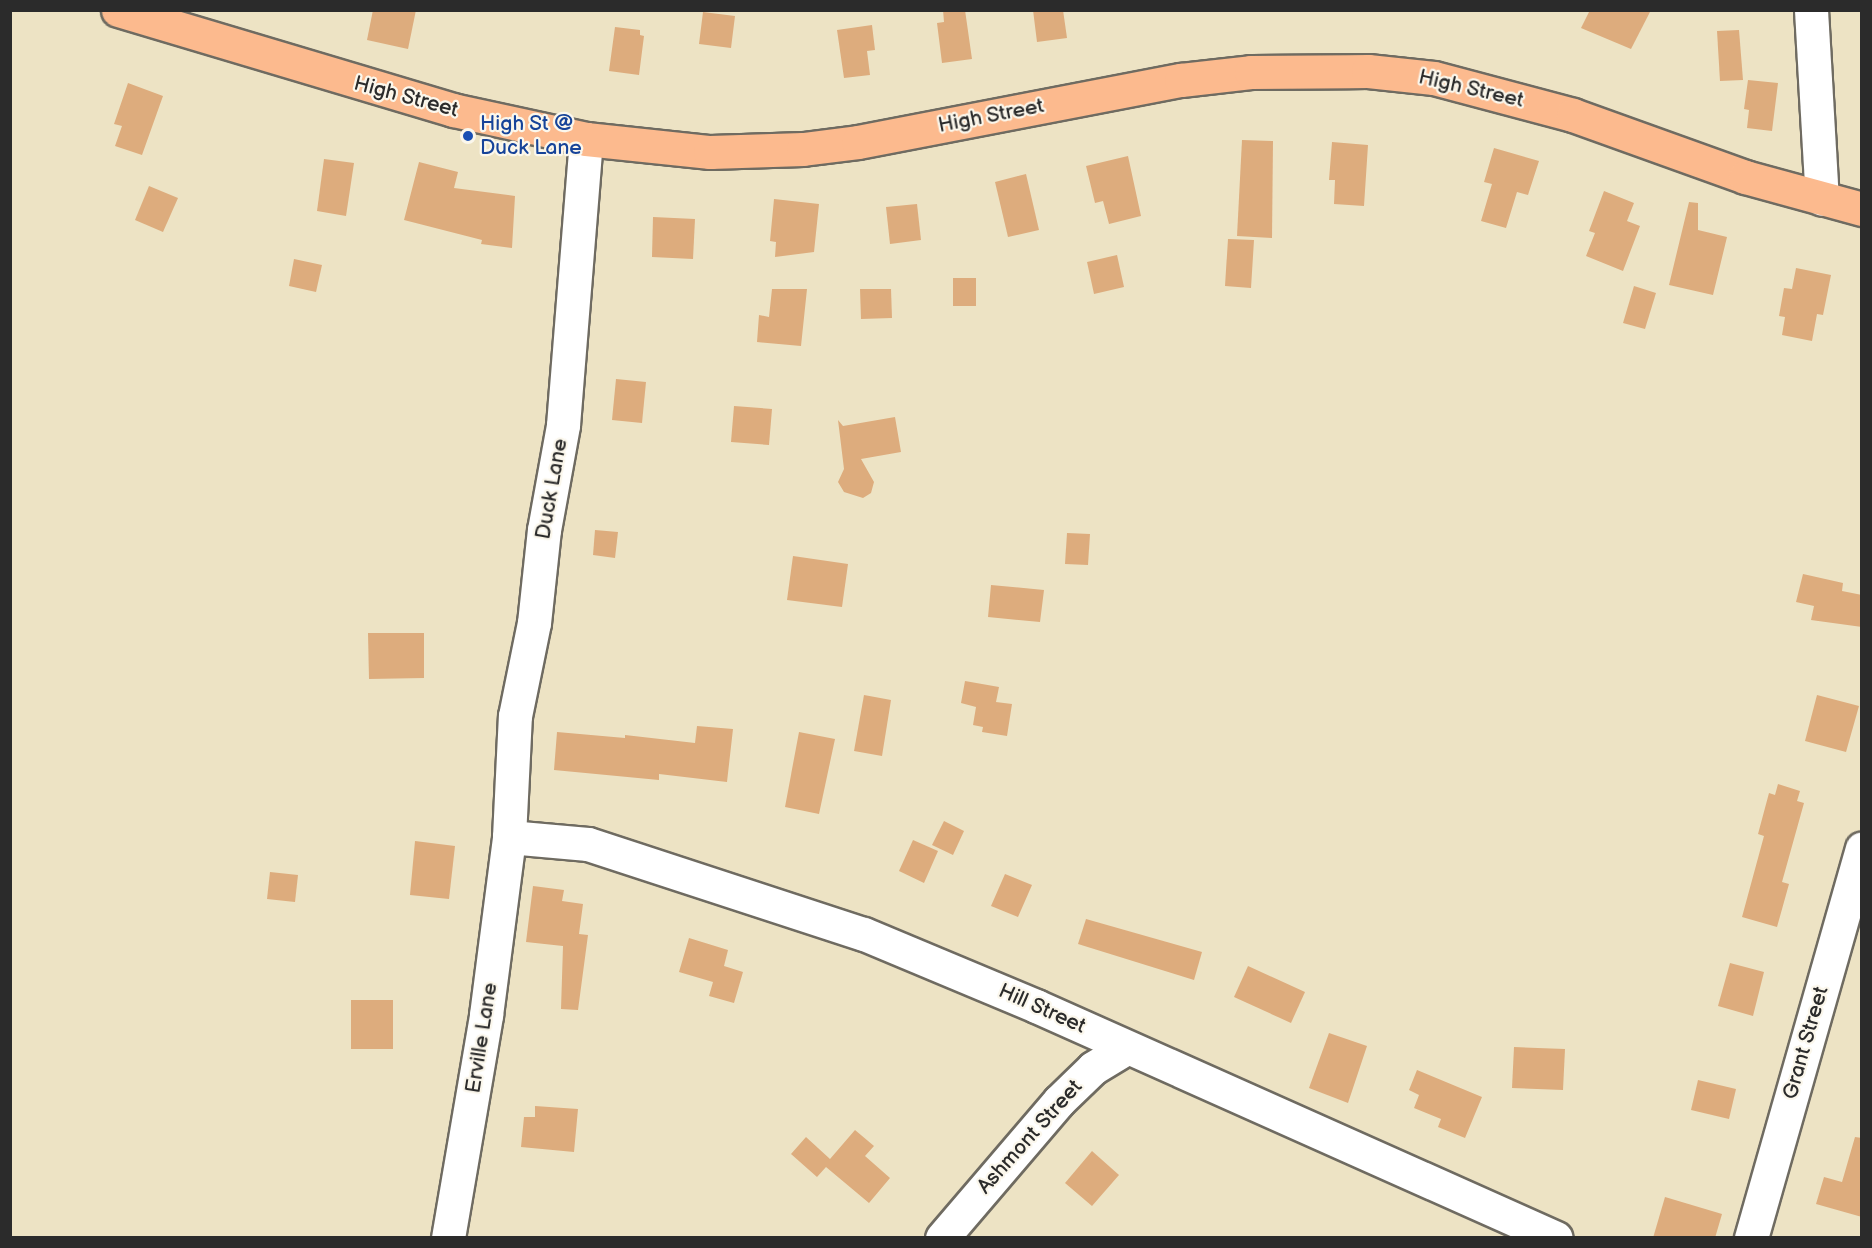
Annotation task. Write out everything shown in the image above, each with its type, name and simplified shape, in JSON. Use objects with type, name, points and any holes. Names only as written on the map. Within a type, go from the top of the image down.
[{"type":"main road","name":"High Street","points":[[118,10],[359,86],[586,139],[710,152],[803,149],[1181,80],[1251,72],[1368,71],[1434,78],[1513,97],[1745,177],[1862,209]]},
{"type":"street","points":[[1811,10],[1822,199]]},
{"type":"street","name":"Duck Lane","points":[[508,837],[515,716],[534,623],[544,530],[563,425],[586,139]]},
{"type":"street","name":"Hill Street","points":[[508,837],[588,844],[864,934],[1126,1047],[1556,1238]]},
{"type":"street","name":"Erville Lane","points":[[448,1238],[486,1015],[508,837]]},
{"type":"street","name":"Grant Street","points":[[1751,1238],[1862,849]]},
{"type":"street","name":"Ashmont Street","points":[[942,1238],[1059,1101],[1093,1068],[1126,1047]]},
{"type":"building","points":[[373,10],[416,10],[408,49],[367,40]]},
{"type":"building","points":[[943,10],[965,10],[972,59],[942,63],[937,23],[944,22]]},
{"type":"building","points":[[1033,10],[1063,10],[1067,38],[1037,42]]},
{"type":"building","points":[[1590,10],[1651,10],[1631,49],[1581,28]]},
{"type":"building","points":[[703,12],[735,16],[731,48],[699,44]]},
{"type":"building","points":[[872,25],[875,50],[867,51],[870,75],[844,78],[837,30]]},
{"type":"building","points":[[615,27],[640,30],[640,35],[644,36],[639,75],[609,71]]},
{"type":"building","points":[[1739,30],[1743,80],[1720,81],[1717,31]]},
{"type":"building","points":[[1748,80],[1778,83],[1772,131],[1747,128],[1749,110],[1744,109]]},
{"type":"building","points":[[128,83],[163,96],[142,155],[115,146],[122,126],[114,124]]},
{"type":"building","points":[[1242,140],[1273,141],[1272,238],[1237,236]]},
{"type":"building","points":[[1332,142],[1368,145],[1364,206],[1334,204],[1335,180],[1329,180]]},
{"type":"building","points":[[1494,148],[1539,161],[1528,195],[1517,192],[1506,228],[1481,221],[1492,184],[1484,182]]},
{"type":"building","points":[[1128,156],[1141,216],[1109,224],[1103,201],[1095,203],[1086,166]]},
{"type":"building","points":[[324,159],[354,163],[346,216],[317,211]]},
{"type":"building","points":[[419,162],[458,172],[454,188],[515,196],[512,248],[481,244],[482,240],[404,220]]},
{"type":"building","points":[[1026,174],[1039,230],[1008,237],[995,182]]},
{"type":"building","points":[[149,186],[178,198],[163,232],[135,220]]},
{"type":"building","points":[[1604,191],[1634,203],[1627,221],[1640,226],[1623,271],[1586,256],[1595,233],[1589,231]]},
{"type":"building","points":[[774,199],[819,204],[814,252],[775,257],[776,242],[770,241]]},
{"type":"building","points":[[1689,202],[1698,203],[1698,230],[1727,237],[1713,295],[1669,285]]},
{"type":"building","points":[[917,204],[921,240],[890,244],[886,207]]},
{"type":"building","points":[[653,217],[695,219],[693,259],[652,257]]},
{"type":"building","points":[[1228,239],[1254,240],[1251,288],[1225,286]]},
{"type":"building","points":[[1117,255],[1124,287],[1094,294],[1087,262]]},
{"type":"building","points":[[294,259],[322,265],[316,292],[289,286]]},
{"type":"building","points":[[1796,268],[1831,275],[1823,315],[1817,314],[1812,341],[1782,335],[1785,317],[1779,316],[1784,288],[1792,289]]},
{"type":"building","points":[[953,278],[976,278],[976,306],[953,306]]},
{"type":"building","points":[[1634,286],[1656,293],[1645,329],[1623,323]]},
{"type":"building","points":[[772,289],[807,289],[801,346],[757,342],[759,315],[769,317]]},
{"type":"building","points":[[860,289],[891,289],[892,318],[861,319]]},
{"type":"building","points":[[616,379],[646,382],[642,423],[612,420]]},
{"type":"building","points":[[734,406],[772,409],[769,445],[731,442]]},
{"type":"building","points":[[895,417],[901,452],[861,459],[874,482],[871,493],[863,498],[844,492],[838,482],[844,469],[838,420],[843,426]]},
{"type":"building","points":[[595,530],[618,532],[615,558],[593,555]]},
{"type":"building","points":[[1067,533],[1090,534],[1088,565],[1065,564]]},
{"type":"building","points":[[793,556],[848,564],[842,607],[787,600]]},
{"type":"building","points":[[1803,574],[1843,583],[1842,591],[1862,595],[1862,627],[1811,620],[1814,606],[1796,602]]},
{"type":"building","points":[[991,585],[1044,590],[1040,622],[988,617]]},
{"type":"building","points":[[368,633],[424,633],[424,678],[369,679]]},
{"type":"building","points":[[965,681],[999,687],[996,702],[1012,704],[1007,736],[982,732],[983,727],[973,725],[976,707],[961,703]]},
{"type":"building","points":[[864,695],[891,700],[882,756],[854,751]]},
{"type":"building","points":[[1817,695],[1859,706],[1846,752],[1805,741]]},
{"type":"building","points":[[697,726],[733,729],[727,782],[659,774],[659,780],[554,770],[557,732],[625,738],[625,735],[695,743]]},
{"type":"building","points":[[799,732],[835,739],[819,814],[785,807]]},
{"type":"building","points":[[1778,784],[1800,791],[1797,801],[1804,803],[1782,882],[1789,884],[1777,927],[1742,917],[1764,836],[1758,834],[1769,793],[1775,795]]},
{"type":"building","points":[[944,821],[964,831],[953,855],[932,845]]},
{"type":"building","points":[[913,840],[938,851],[924,883],[899,871]]},
{"type":"building","points":[[415,841],[455,846],[449,899],[410,895]]},
{"type":"building","points":[[270,872],[298,875],[295,902],[267,899]]},
{"type":"building","points":[[1005,874],[1032,885],[1018,917],[991,906]]},
{"type":"building","points":[[533,886],[564,890],[562,901],[583,904],[579,934],[588,935],[578,1010],[561,1009],[563,946],[526,942]]},
{"type":"building","points":[[1086,919],[1202,952],[1194,980],[1078,944]]},
{"type":"building","points":[[689,938],[728,950],[724,966],[743,972],[734,1003],[709,996],[713,982],[679,972]]},
{"type":"building","points":[[1730,963],[1764,972],[1753,1016],[1718,1006]]},
{"type":"building","points":[[1248,966],[1305,992],[1291,1023],[1234,997]]},
{"type":"building","points":[[351,1000],[393,1000],[393,1049],[351,1049]]},
{"type":"building","points":[[1329,1033],[1367,1046],[1348,1103],[1309,1088]]},
{"type":"building","points":[[1514,1047],[1565,1049],[1563,1090],[1512,1088]]},
{"type":"building","points":[[1417,1070],[1482,1097],[1465,1138],[1438,1127],[1441,1119],[1414,1108],[1419,1095],[1409,1090]]},
{"type":"building","points":[[1698,1080],[1736,1089],[1729,1119],[1691,1110]]},
{"type":"building","points":[[535,1106],[578,1109],[574,1152],[521,1147],[524,1117],[535,1117]]},
{"type":"building","points":[[855,1130],[874,1146],[865,1156],[890,1178],[869,1203],[826,1167],[817,1177],[791,1154],[806,1137],[830,1159]]},
{"type":"building","points":[[1855,1137],[1862,1138],[1862,1217],[1816,1204],[1824,1177],[1842,1182]]},
{"type":"building","points":[[1092,1151],[1119,1175],[1092,1206],[1065,1183]]},
{"type":"building","points":[[1665,1197],[1722,1214],[1715,1238],[1653,1238]]},
{"type":"place","name":"High St @ Duck Lane","points":[[468,136]]}]
